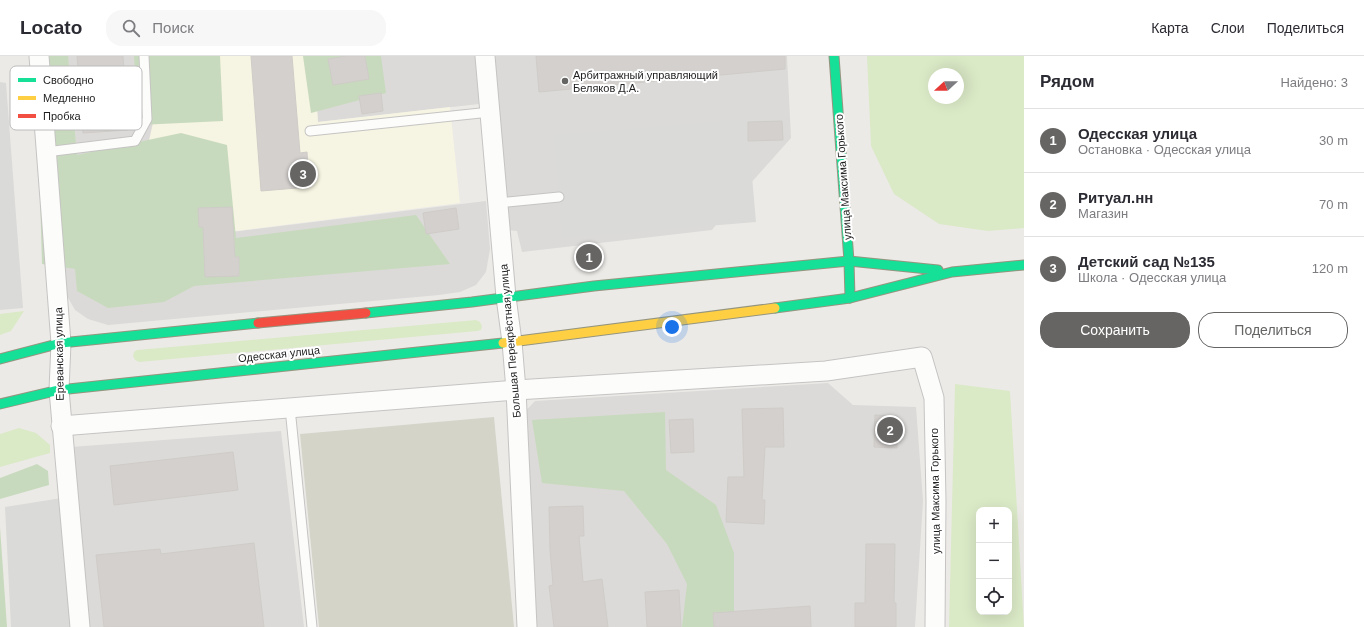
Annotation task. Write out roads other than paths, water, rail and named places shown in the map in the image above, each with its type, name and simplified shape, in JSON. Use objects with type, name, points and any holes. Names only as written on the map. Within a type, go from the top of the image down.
[{"type":"main road","name":"улица Максима Горького","points":[[834,56],[849,261],[850,298]]},
{"type":"main road","points":[[0,359],[60,343],[506,297],[594,286],[849,261],[952,272],[1024,265]]},
{"type":"main road","name":"Одесская улица","points":[[0,404],[58,390],[512,342],[850,298],[952,272]]},
{"type":"street","name":"Ереванская улица","points":[[39,56],[40,66]]},
{"type":"street","name":"Большая Перекрёстная улица","points":[[485,56],[497,202],[516,390],[527,627]]},
{"type":"street","name":"Ереванская улица","points":[[44,130],[60,343],[58,390],[80,627]]},
{"type":"street","name":"улица Максима Горького","points":[[516,390],[826,371],[922,357],[934,398],[936,501],[935,627]]},
{"type":"street","points":[[61,426],[516,390]]},
{"type":"lane","points":[[142,128],[147,119],[144,56]]},
{"type":"lane","points":[[310,131],[490,112]]},
{"type":"lane","points":[[46,152],[135,141],[141,130]]},
{"type":"lane","points":[[497,202],[559,197]]},
{"type":"lane","points":[[290,408],[312,627]]},
{"type":"place","name":"Арбитражный управляющий Беляков Д.А.","points":[[565,81]]},
{"type":"place","name":"Детский сад №135","points":[[303,174]]},
{"type":"place","name":"Одесская улица","points":[[589,257]]},
{"type":"place","name":"Ритуал.нн","points":[[890,430]]}]
